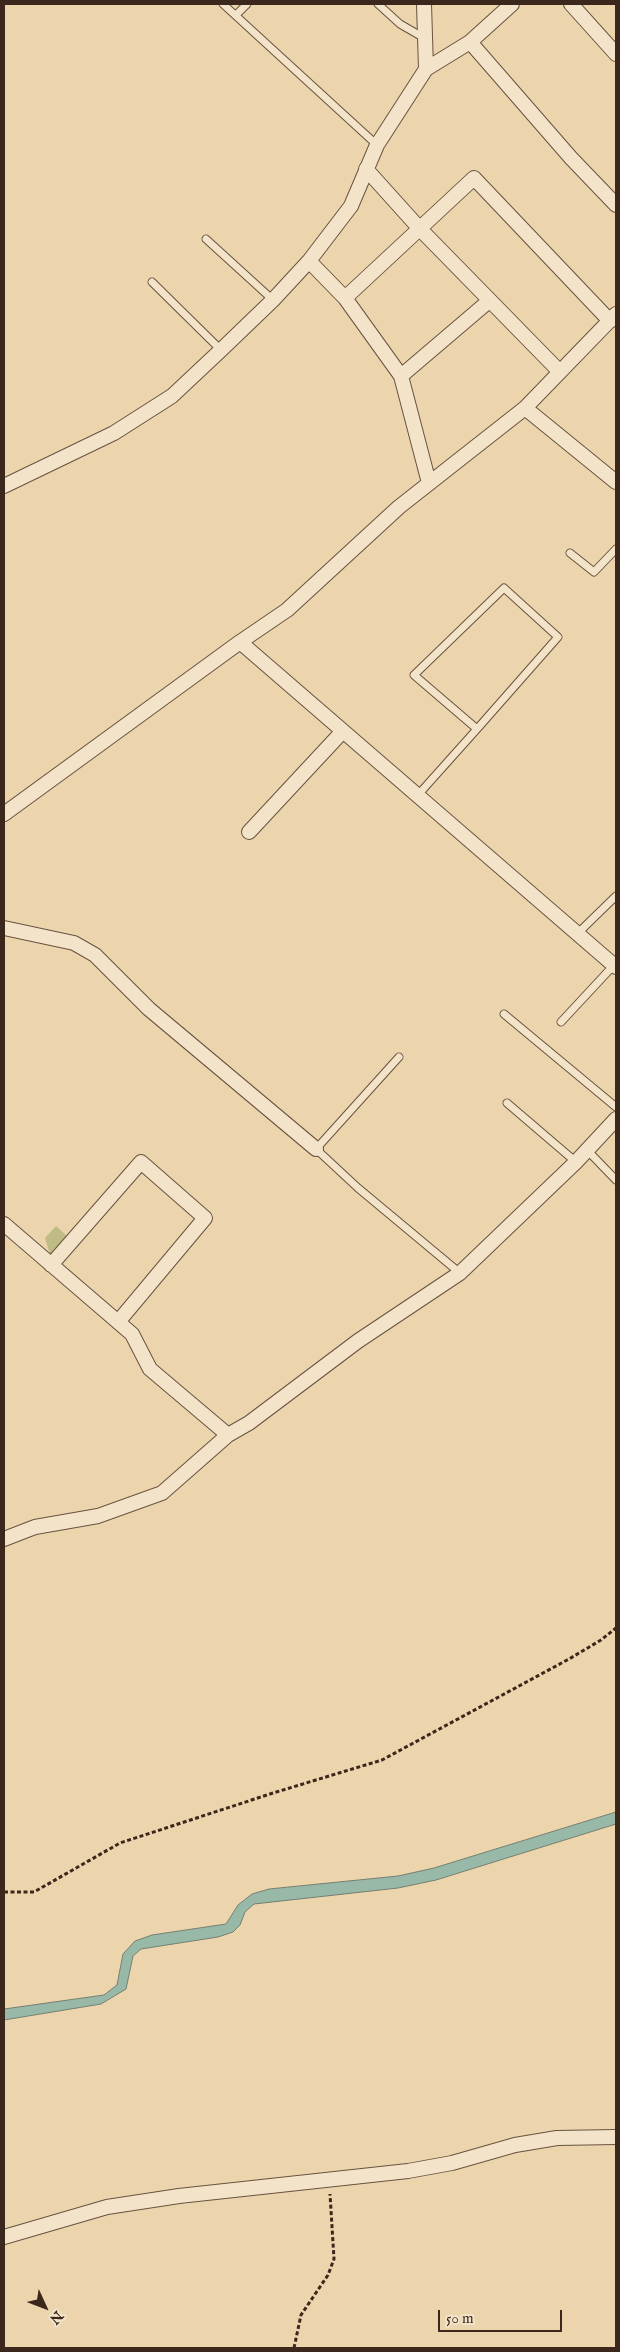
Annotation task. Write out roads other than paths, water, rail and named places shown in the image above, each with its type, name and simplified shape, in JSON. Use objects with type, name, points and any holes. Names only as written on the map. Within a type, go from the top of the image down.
[{"type":"street","points":[[424,4],[426,69]]},
{"type":"street","points":[[4,486],[114,433],[172,396],[221,350],[273,300],[309,261],[351,206],[377,145],[426,69],[470,42],[512,4]]},
{"type":"street","points":[[571,4],[616,54]]},
{"type":"street","points":[[470,42],[571,158],[616,205]]},
{"type":"street","points":[[366,169],[420,229],[560,372]]},
{"type":"street","points":[[4,814],[240,642],[287,610],[399,507],[526,408],[613,318],[474,178],[345,298]]},
{"type":"street","points":[[309,261],[345,298],[402,376],[429,483]]},
{"type":"street","points":[[402,376],[489,301]]},
{"type":"street","points":[[526,408],[616,482]]},
{"type":"street","points":[[240,642],[615,966]]},
{"type":"street","points":[[249,832],[343,732]]},
{"type":"street","points":[[4,928],[74,943],[95,955],[149,1008],[316,1149]]},
{"type":"street","points":[[4,1539],[35,1527],[98,1516],[162,1493],[228,1435],[249,1423],[358,1341],[460,1273],[576,1162],[616,1119]]},
{"type":"street","points":[[51,1265],[141,1162],[205,1218],[118,1322]]},
{"type":"street","points":[[4,1224],[132,1334],[150,1369],[228,1435]]},
{"type":"street","points":[[4,2237],[107,2207],[179,2196],[408,2171],[452,2163],[515,2145],[557,2138],[616,2137]]},
{"type":"lane","points":[[222,4],[377,145]]},
{"type":"lane","points":[[236,15],[247,4]]},
{"type":"lane","points":[[378,4],[400,24],[426,39]]},
{"type":"lane","points":[[206,239],[273,300]]},
{"type":"lane","points":[[152,282],[221,350]]},
{"type":"lane","points":[[570,553],[594,572],[616,549]]},
{"type":"lane","points":[[417,796],[558,637],[504,588],[414,675],[476,729]]},
{"type":"lane","points":[[577,934],[616,896]]},
{"type":"lane","points":[[561,1022],[615,966]]},
{"type":"lane","points":[[504,1014],[616,1107]]},
{"type":"lane","points":[[399,1057],[316,1149],[358,1188],[460,1273]]},
{"type":"lane","points":[[507,1103],[576,1162]]},
{"type":"lane","points":[[587,1150],[616,1180]]}]
